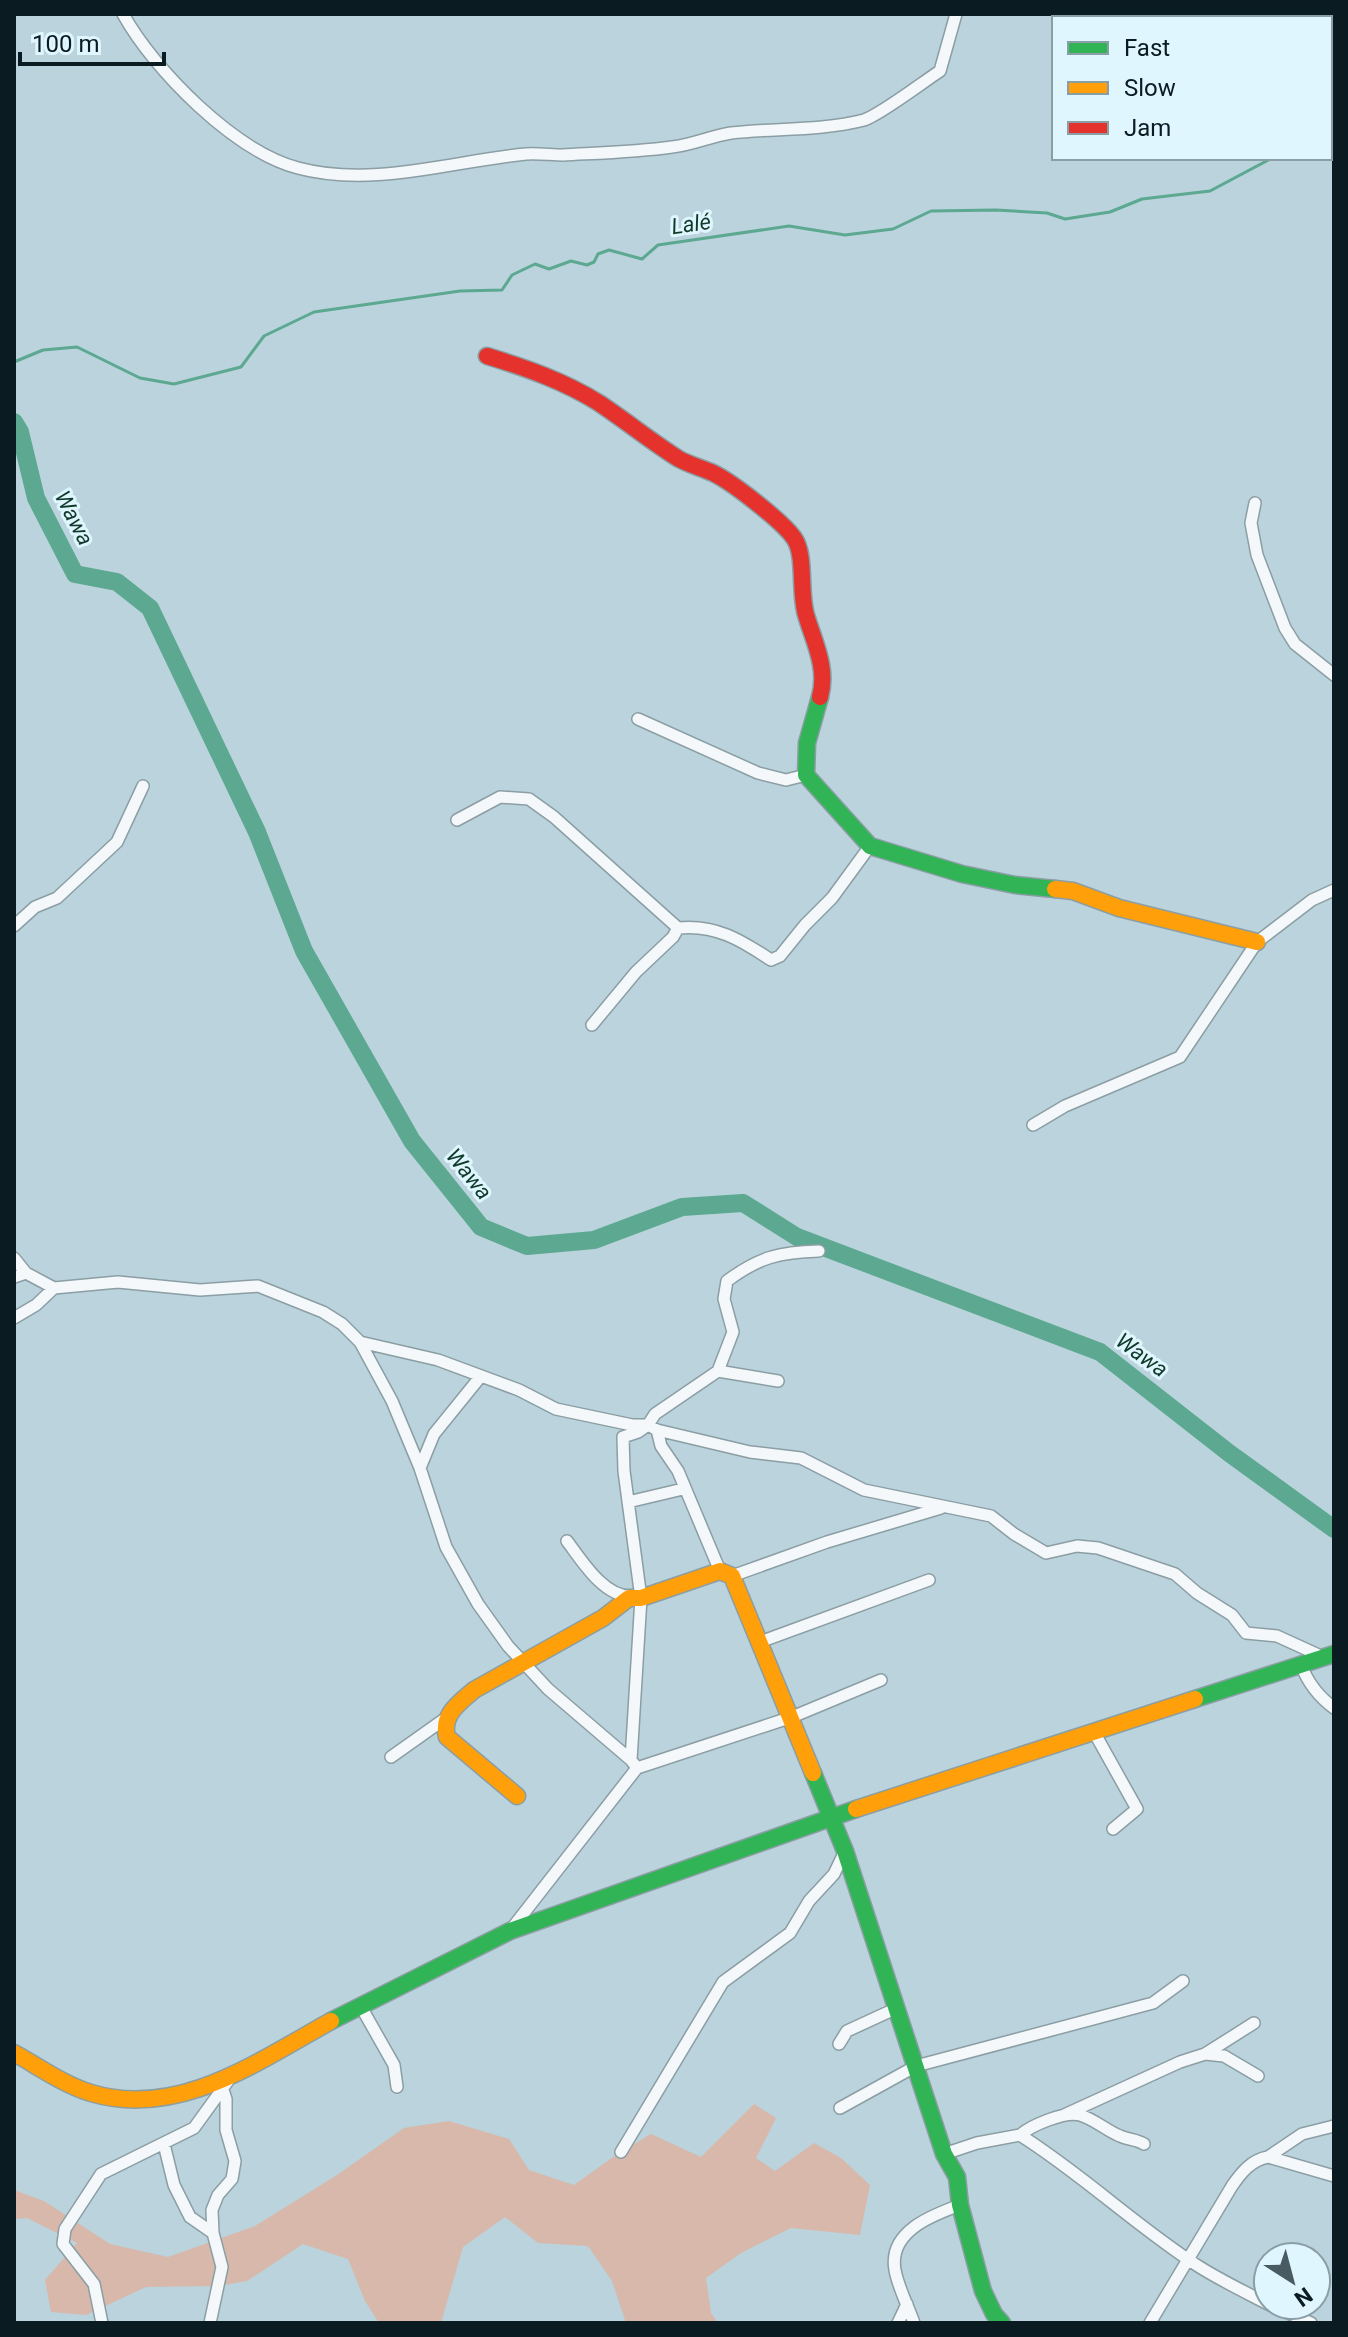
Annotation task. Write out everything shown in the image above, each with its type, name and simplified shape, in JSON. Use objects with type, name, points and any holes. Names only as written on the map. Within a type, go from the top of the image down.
[{"type":"main road","points":[[487,356],[534,370],[597,402],[682,461],[715,474],[778,521],[795,539],[802,561],[800,580],[805,612],[821,660],[824,684],[807,743],[806,775],[870,846],[962,874],[1073,891],[1119,908],[1257,942]]},
{"type":"main road","points":[[517,1796],[447,1737],[444,1731],[446,1718],[474,1690],[603,1618],[637,1595],[726,1574],[760,1642],[845,1851],[944,2154],[957,2177],[960,2205],[983,2291],[1002,2323]]},
{"type":"main road","points":[[14,2053],[88,2092],[129,2101],[160,2098],[227,2083],[360,2005],[510,1931],[831,1817],[1329,1655]]},
{"type":"street","points":[[123,14],[151,57],[185,93],[228,130],[294,167],[325,174],[391,173],[529,154],[561,155],[675,147],[728,133],[792,129],[866,119],[940,71],[956,14]]},
{"type":"street","points":[[1255,503],[1251,523],[1257,555],[1285,628],[1295,644],[1334,675]]},
{"type":"street","points":[[638,719],[758,773],[786,780],[806,775]]},
{"type":"street","points":[[14,926],[35,907],[57,898],[117,842],[143,786]]},
{"type":"street","points":[[457,820],[500,797],[529,799],[554,817],[678,928],[714,929],[738,938],[771,960],[780,956],[832,898],[870,846]]},
{"type":"street","points":[[1033,1125],[1065,1106],[1180,1057],[1257,942],[1312,900],[1334,890]]},
{"type":"street","points":[[592,1025],[678,928]]},
{"type":"street","points":[[819,1251],[783,1252],[742,1270],[727,1281],[724,1299],[733,1332],[718,1371],[655,1414],[652,1427],[661,1446],[678,1471],[683,1489],[726,1574],[942,1507]]},
{"type":"street","points":[[14,1258],[26,1273],[54,1288],[118,1282],[200,1290],[258,1286],[323,1312],[342,1324],[360,1342],[392,1401],[420,1468],[446,1547],[478,1604],[508,1646],[548,1689],[634,1764]]},
{"type":"street","points":[[14,1277],[26,1273]]},
{"type":"street","points":[[14,1318],[36,1305],[54,1288]]},
{"type":"street","points":[[360,1342],[438,1360],[519,1390],[556,1409],[652,1427],[750,1452],[801,1458],[864,1490],[991,1516],[1046,1553],[1077,1546],[1098,1548],[1175,1574],[1197,1593],[1232,1615],[1246,1633],[1277,1636],[1329,1655]]},
{"type":"street","points":[[718,1371],[778,1381]]},
{"type":"street","points":[[420,1468],[434,1434],[481,1376]]},
{"type":"street","points":[[510,1931],[634,1764],[637,1595],[623,1437],[652,1427]]},
{"type":"street","points":[[628,1502],[683,1489]]},
{"type":"street","points":[[567,1541],[595,1576],[615,1593],[637,1595]]},
{"type":"street","points":[[760,1642],[929,1580]]},
{"type":"street","points":[[1301,1665],[1306,1678],[1323,1700],[1334,1708]]},
{"type":"street","points":[[634,1764],[792,1717],[881,1680]]},
{"type":"street","points":[[391,1757],[446,1718]]},
{"type":"street","points":[[1094,1732],[1137,1809],[1113,1829]]},
{"type":"street","points":[[621,2152],[723,1982],[790,1933],[809,1901],[834,1874],[845,1851]]},
{"type":"street","points":[[840,2108],[916,2066],[1153,2003],[1183,1981]]},
{"type":"street","points":[[360,2005],[394,2065],[397,2087]]},
{"type":"street","points":[[839,2044],[847,2031],[897,2008]]},
{"type":"street","points":[[944,2154],[977,2143],[1020,2135],[1031,2127],[1205,2054],[1254,2023]]},
{"type":"street","points":[[1205,2054],[1224,2056],[1258,2076]]},
{"type":"street","points":[[102,2323],[94,2284],[63,2244],[65,2229],[101,2174],[194,2128],[227,2083]]},
{"type":"street","points":[[210,2323],[222,2267],[213,2233],[212,2210],[218,2195],[232,2179],[235,2161],[226,2130],[227,2083]]},
{"type":"street","points":[[1064,2115],[1081,2115],[1122,2137],[1135,2138],[1144,2144]]},
{"type":"street","points":[[1268,2157],[1302,2134],[1334,2126]]},
{"type":"street","points":[[1020,2135],[1058,2159],[1111,2203],[1189,2259],[1252,2294]]},
{"type":"street","points":[[164,2144],[174,2185],[190,2217],[213,2233]]},
{"type":"street","points":[[1150,2323],[1238,2178],[1260,2158],[1268,2157],[1334,2176]]},
{"type":"street","points":[[914,2323],[894,2268],[897,2247],[911,2229],[927,2218],[960,2205]]},
{"type":"street","points":[[898,2323],[907,2304]]},
{"type":"shaded area","points":[[754,2104],[776,2118],[756,2158],[775,2171],[814,2143],[841,2158],[870,2185],[860,2235],[791,2228],[741,2253],[706,2278],[711,2313],[718,2323],[626,2323],[612,2281],[588,2246],[538,2243],[505,2217],[463,2247],[441,2323],[379,2323],[365,2301],[348,2259],[303,2244],[247,2281],[218,2286],[146,2287],[86,2315],[51,2312],[45,2280],[77,2243],[27,2218],[14,2219],[14,2190],[44,2201],[110,2244],[168,2257],[255,2226],[337,2175],[404,2128],[449,2121],[509,2139],[529,2170],[574,2185],[651,2134],[701,2157]]},
{"type":"waterway","name":"Lalé","points":[[14,362],[43,350],[77,347],[140,378],[174,384],[241,367],[264,336],[314,312],[460,291],[502,290],[512,275],[535,264],[549,269],[571,261],[587,265],[594,262],[598,254],[609,250],[642,259],[658,245],[789,226],[845,235],[893,229],[931,211],[1047,213],[1065,219],[1110,212],[1142,199],[1210,191],[1268,160]]},
{"type":"waterway","name":"Wawa","points":[[14,422],[20,432],[36,498],[75,574],[117,582],[150,608],[257,832],[304,951],[412,1141],[481,1227],[527,1246],[594,1240],[682,1207],[743,1203],[797,1237],[1100,1352],[1229,1453],[1334,1529]]},
{"type":"traffic: fast","points":[[820,697],[807,743],[806,775],[870,846],[962,874],[1015,885],[1055,889]]},
{"type":"traffic: fast","points":[[1195,1699],[1334,1654]]},
{"type":"traffic: fast","points":[[813,1773],[845,1851],[944,2154],[957,2177],[960,2205],[983,2291],[1002,2323]]},
{"type":"traffic: fast","points":[[331,2021],[510,1931],[856,1809]]},
{"type":"traffic: slow","points":[[1055,889],[1073,891],[1119,908],[1257,942]]},
{"type":"traffic: slow","points":[[517,1796],[447,1737],[447,1722],[457,1705],[474,1690],[603,1618],[629,1598],[641,1598],[720,1571],[732,1576],[813,1773]]},
{"type":"traffic: slow","points":[[856,1809],[1195,1699]]},
{"type":"traffic: slow","points":[[14,2053],[81,2090],[123,2099],[155,2098],[216,2082],[331,2021]]},
{"type":"traffic: jam","points":[[487,356],[586,395],[679,459],[713,473],[732,485],[788,531],[800,554],[804,606],[821,665],[820,697]]}]
